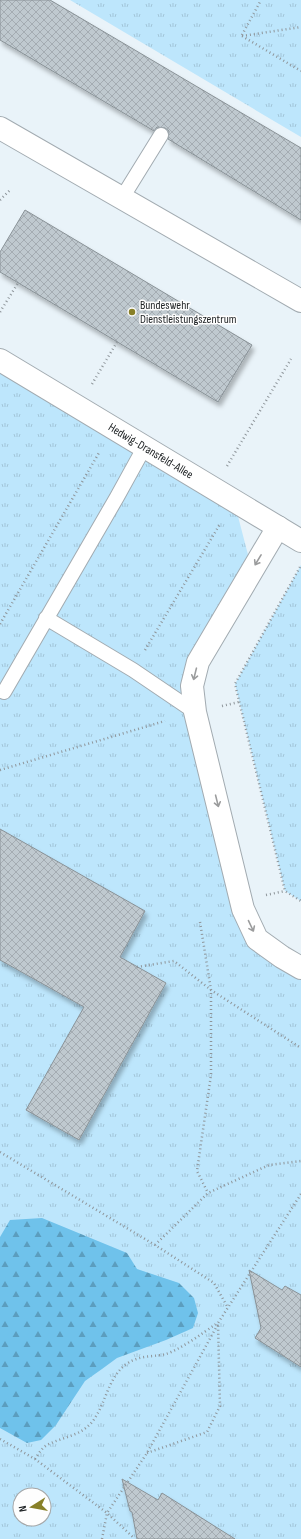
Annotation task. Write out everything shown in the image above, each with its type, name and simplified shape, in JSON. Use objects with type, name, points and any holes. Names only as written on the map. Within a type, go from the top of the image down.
[{"type":"street","points":[[0,128],[301,301]]},
{"type":"street","name":"Hedwig-Dransfeld-Allee","points":[[0,360],[144,448],[301,541]]},
{"type":"street","points":[[278,527],[198,662],[192,686],[195,712],[243,909],[257,939],[282,957],[301,968]]},
{"type":"lane","points":[[122,198],[161,135]]},
{"type":"lane","points":[[4,692],[144,448]]},
{"type":"lane","points":[[46,618],[133,670],[195,712]]},
{"type":"path","points":[[242,36],[261,0]]},
{"type":"path","points":[[242,36],[301,27]]},
{"type":"path","points":[[242,36],[301,71]]},
{"type":"path","points":[[0,200],[10,190]]},
{"type":"path","points":[[0,312],[18,283]]},
{"type":"path","points":[[90,386],[117,342]]},
{"type":"path","points":[[226,468],[291,359]]},
{"type":"path","points":[[0,624],[113,428]]},
{"type":"path","points":[[133,670],[234,501]]},
{"type":"path","points":[[301,565],[235,684],[286,891],[301,901]]},
{"type":"path","points":[[0,770],[195,712],[239,702]]},
{"type":"path","points":[[200,922],[211,990],[211,1075],[197,1171],[208,1193]]},
{"type":"path","points":[[137,967],[174,961],[211,990],[301,1048]]},
{"type":"path","points":[[0,1152],[155,1245],[214,1283],[228,1308]]},
{"type":"path","points":[[155,1245],[208,1193],[269,1166],[301,1161]]},
{"type":"path","points":[[102,1539],[107,1513],[147,1453],[218,1323],[301,1194]]},
{"type":"path","points":[[147,1453],[207,1432],[220,1406],[218,1323]]},
{"type":"path","points":[[35,1459],[46,1446],[79,1433],[92,1422],[103,1404],[111,1381],[128,1363],[144,1356],[167,1354],[195,1339],[218,1323]]},
{"type":"path","points":[[0,1439],[35,1459],[107,1513],[134,1538]]},
{"type":"green space","points":[[70,0],[301,0],[301,137]]},
{"type":"green space","points":[[0,360],[234,501],[252,570],[192,686],[257,939],[301,975],[301,1539],[0,1539]]},
{"type":"green space","points":[[301,565],[301,901],[285,891],[235,684]]},
{"type":"green space","points":[[42,1218],[127,1253],[137,1269],[179,1283],[194,1298],[198,1313],[193,1328],[166,1340],[117,1358],[85,1381],[56,1425],[41,1440],[27,1443],[0,1428],[0,1237],[10,1220]]},
{"type":"building","points":[[0,0],[50,0],[301,148],[301,220],[168,139],[169,131],[165,128],[157,127],[154,131],[0,40]]},
{"type":"building","name":"Bundeswehr Dienstleistungszentrum","points":[[25,210],[252,345],[218,402],[0,272],[0,252]]},
{"type":"building","points":[[0,829],[145,911],[120,957],[166,983],[79,1140],[26,1110],[84,1007],[0,960]]},
{"type":"building","points":[[249,1270],[282,1290],[285,1286],[301,1295],[301,1367],[255,1338],[261,1328]]},
{"type":"building","points":[[122,1479],[158,1500],[162,1493],[235,1539],[137,1539],[132,1512],[130,1511]]},
{"type":"place","name":"Bundeswehr Dienstleistungszentrum","points":[[132,312]]}]
